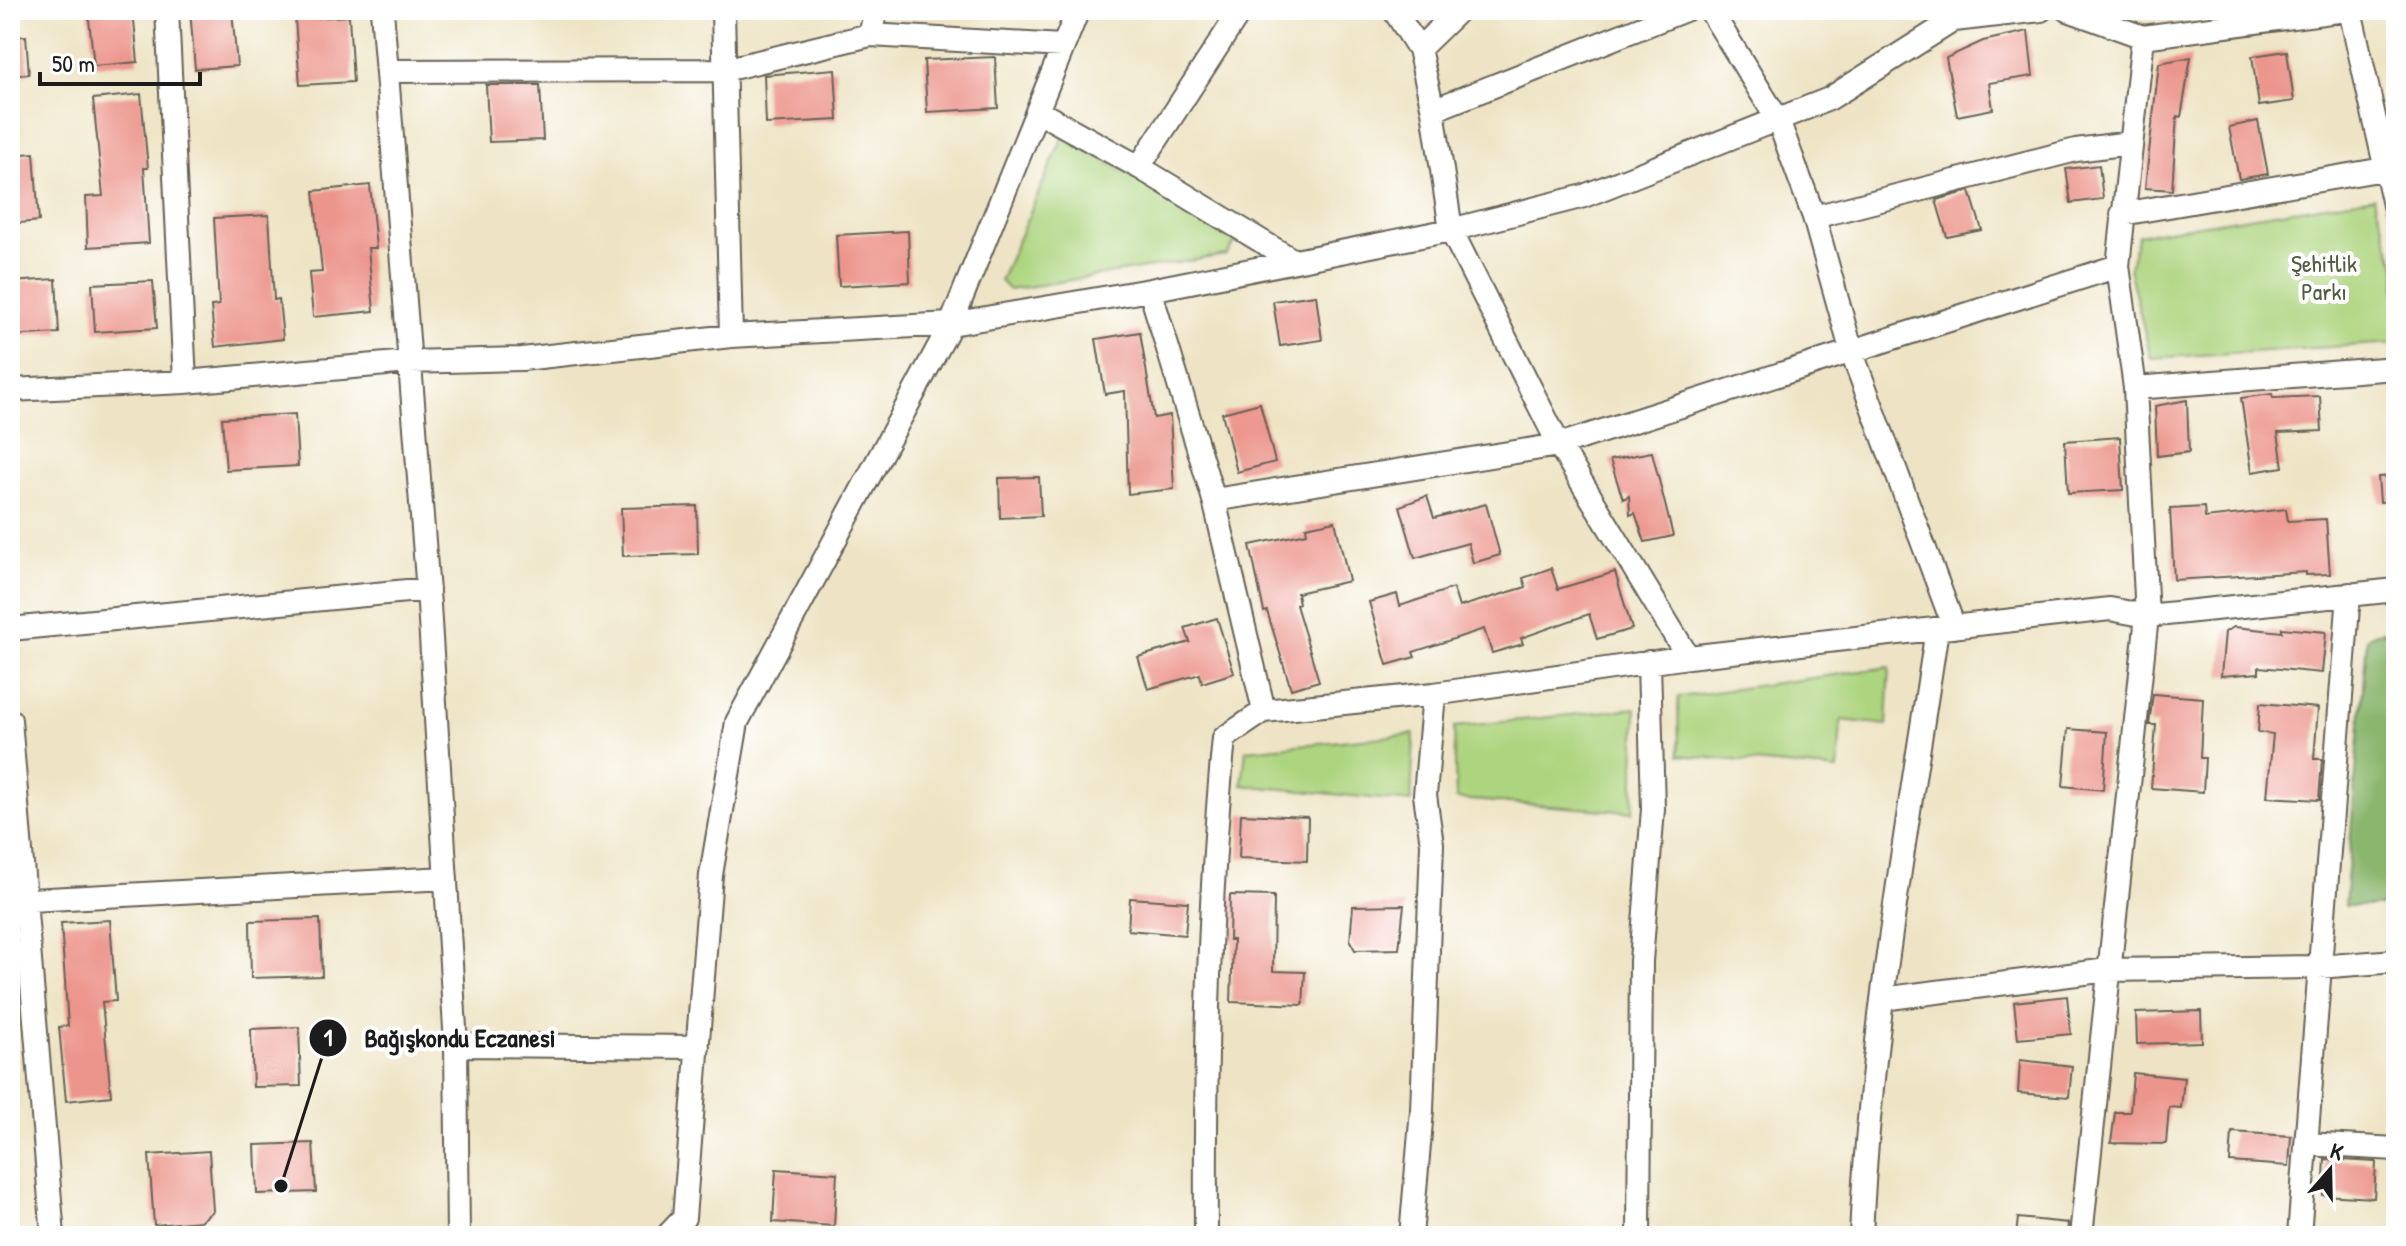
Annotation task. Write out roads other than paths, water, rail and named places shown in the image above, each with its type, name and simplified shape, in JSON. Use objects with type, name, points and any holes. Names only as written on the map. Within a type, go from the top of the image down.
[{"type":"street","points":[[167,10],[185,382]]},
{"type":"street","points":[[382,10],[428,589],[446,878],[456,1045],[458,1236]]},
{"type":"street","points":[[723,10],[731,336]]},
{"type":"street","points":[[870,35],[876,10]]},
{"type":"street","points":[[667,1236],[684,1218],[711,875],[737,722],[951,324],[1078,10]]},
{"type":"street","points":[[1139,167],[1241,10]]},
{"type":"street","points":[[1394,10],[1419,49],[1433,110],[1451,230],[1559,445],[1688,657]]},
{"type":"street","points":[[1419,49],[1459,10]]},
{"type":"street","points":[[1433,110],[1685,10]]},
{"type":"street","points":[[1710,10],[1778,120],[1814,217],[1852,353],[1946,628],[1882,999],[1865,1143],[1861,1236]]},
{"type":"street","points":[[10,390],[185,382],[409,362],[522,359],[731,336],[951,324],[1150,290],[1451,230],[1584,196],[1829,99],[1954,20],[2041,10]]},
{"type":"street","points":[[2068,10],[2143,37],[2348,10],[2396,214]]},
{"type":"street","points":[[388,71],[724,70],[870,35],[1063,46]]},
{"type":"street","points":[[2081,1236],[2147,616],[2135,388],[2118,266],[2143,37]]},
{"type":"street","points":[[1037,111],[1139,167],[1294,261]]},
{"type":"street","points":[[1814,217],[2076,150],[2130,143]]},
{"type":"street","points":[[2122,214],[2384,169]]},
{"type":"street","points":[[1214,500],[1559,445],[2118,266]]},
{"type":"street","points":[[1150,290],[1214,500],[1264,711]]},
{"type":"street","points":[[2135,388],[2396,368]]},
{"type":"street","points":[[10,629],[428,589]]},
{"type":"street","points":[[1206,1236],[1205,1037],[1214,842],[1224,738],[1264,711],[1434,694],[1688,657],[2110,609],[2147,616],[2396,590]]},
{"type":"street","points":[[2299,1236],[2349,594]]},
{"type":"street","points":[[1639,1236],[1641,961],[1653,809],[1649,662]]},
{"type":"street","points":[[1411,1236],[1422,1110],[1432,844],[1425,795],[1434,694]]},
{"type":"street","points":[[10,720],[18,901],[53,1236]]},
{"type":"street","points":[[18,901],[446,878]]},
{"type":"street","points":[[1882,999],[2108,970],[2318,967],[2396,961]]},
{"type":"street","points":[[456,1045],[698,1047]]},
{"type":"street","points":[[2306,1144],[2396,1149]]},
{"type":"place","name":"Bağışkondu Eczanesi","points":[[281,1186]]},
{"type":"park label","name":"Şehitlik Parkı","points":[[2324,277]]}]
